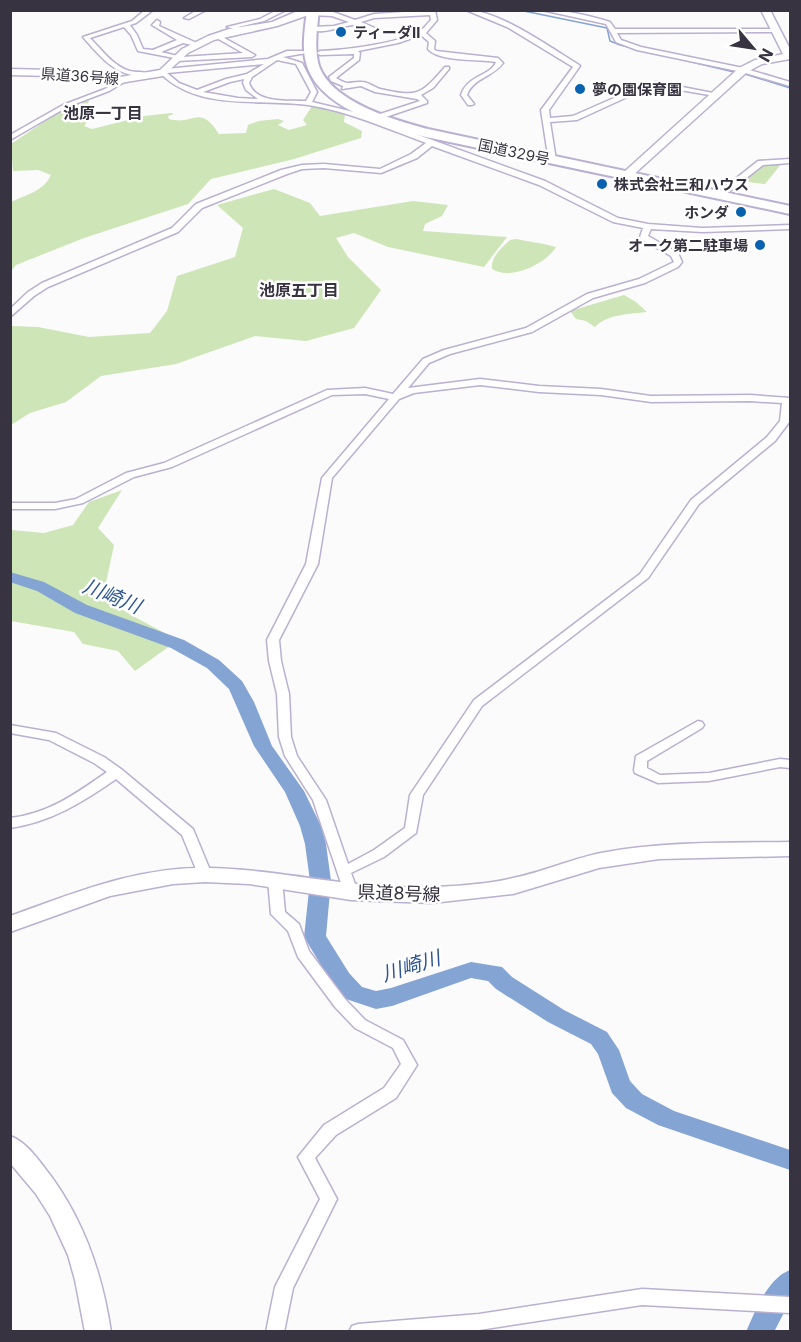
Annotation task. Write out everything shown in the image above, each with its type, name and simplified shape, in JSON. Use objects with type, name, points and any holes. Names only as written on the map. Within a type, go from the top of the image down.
[{"type":"highway","name":"国道329号","points":[[308,12],[312,29],[313,66],[319,78],[392,126],[790,210]]},
{"type":"main road","points":[[627,175],[743,70],[759,62],[790,56],[765,10]]},
{"type":"main road","points":[[165,72],[196,44],[216,36],[274,24],[308,12]]},
{"type":"main road","name":"県道36号線","points":[[10,72],[52,73],[124,80],[165,72]]},
{"type":"main road","name":"県道8号線","points":[[10,924],[108,889],[153,880],[204,875],[344,884],[387,895],[465,893],[513,886],[620,858],[701,850],[790,849]]},
{"type":"main road","points":[[10,1146],[46,1188],[74,1237],[90,1282],[98,1332]]},
{"type":"street","points":[[150,10],[142,18],[126,25],[91,34],[86,39],[116,68],[132,74],[150,75]]},
{"type":"street","points":[[200,21],[187,18],[203,10]]},
{"type":"street","points":[[240,30],[230,27],[262,20],[283,10]]},
{"type":"street","points":[[333,14],[342,10]]},
{"type":"street","points":[[469,10],[509,26],[577,66],[545,110],[552,160]]},
{"type":"street","points":[[545,10],[588,17],[608,23]]},
{"type":"street","points":[[606,10],[608,23],[618,41],[639,49],[743,70],[790,84]]},
{"type":"street","points":[[308,12],[333,14],[371,28],[355,30]]},
{"type":"street","points":[[312,29],[334,28],[383,15],[432,12],[434,20],[422,33],[396,42],[365,46],[353,51],[320,52]]},
{"type":"street","points":[[157,22],[155,25],[157,27],[196,44]]},
{"type":"street","points":[[126,25],[134,34],[138,48],[153,53],[178,58],[250,54]]},
{"type":"street","points":[[613,31],[775,30]]},
{"type":"street","points":[[422,33],[432,41],[431,49],[434,52],[457,58],[498,60],[500,63],[493,72],[478,78],[465,89],[464,95],[470,104]]},
{"type":"street","points":[[216,36],[264,61]]},
{"type":"street","points":[[153,53],[183,40]]},
{"type":"street","points":[[338,90],[348,86],[333,80],[332,77],[357,59],[357,53],[353,51]]},
{"type":"street","points":[[197,92],[228,80],[249,76],[287,53],[303,52]]},
{"type":"street","points":[[165,72],[275,59],[299,63],[314,92],[308,103]]},
{"type":"street","points":[[416,96],[431,87],[447,69]]},
{"type":"street","points":[[165,72],[177,84],[218,98],[308,103],[392,126],[542,183],[610,218],[648,226],[716,231],[790,227]]},
{"type":"street","points":[[249,76],[246,86],[265,101]]},
{"type":"street","points":[[10,138],[65,106],[107,90],[124,80]]},
{"type":"street","points":[[338,90],[362,84],[379,91],[416,96],[424,100],[424,103],[378,117]]},
{"type":"street","points":[[547,120],[574,118],[648,85],[657,84],[715,94]]},
{"type":"street","points":[[10,314],[31,294],[45,285],[175,230],[189,214],[211,200],[266,178],[302,167],[385,170],[414,156],[432,142]]},
{"type":"street","points":[[719,195],[761,163],[790,161]]},
{"type":"street","points":[[344,884],[319,800],[291,756],[288,747],[283,717],[283,694],[275,661],[273,640],[312,564],[327,478],[426,361],[435,356],[529,330],[590,296],[642,281],[675,266],[678,262],[675,255],[644,237],[648,226]]},
{"type":"street","points":[[10,506],[55,506],[79,501],[130,475],[168,465],[330,392],[365,391],[395,398],[412,390],[480,382],[539,389],[601,392],[651,399],[750,398],[789,401],[785,421],[771,439],[695,502],[644,576],[478,703],[417,795],[411,830],[393,845],[352,868],[344,884]]},
{"type":"street","points":[[698,725],[640,759],[640,770],[658,779],[709,777],[780,763],[790,764]]},
{"type":"street","points":[[10,729],[52,736],[99,760],[116,772],[188,832],[204,875]]},
{"type":"street","points":[[10,823],[48,814],[79,797],[116,772]]},
{"type":"street","points":[[275,1332],[284,1287],[329,1199],[306,1157],[330,1130],[390,1093],[409,1065],[398,1044],[360,1024],[340,1003],[303,953],[294,928],[278,914],[279,880]]},
{"type":"street","points":[[358,1332],[479,1322],[642,1297],[790,1305]]},
{"type":"green space","points":[[89,99],[87,109],[93,115],[84,126],[92,129],[144,116],[171,113],[174,114],[168,116],[169,119],[185,120],[201,117],[219,134],[246,133],[248,125],[278,119],[284,121],[278,125],[289,130],[307,125],[303,120],[312,106],[345,114],[344,122],[362,131],[361,138],[294,159],[211,179],[188,204],[84,238],[16,265],[11,271],[11,202],[39,189],[51,175],[38,170],[13,171],[11,144],[66,107]]},
{"type":"green space","points":[[782,163],[765,184],[740,181],[763,164]]},
{"type":"green space","points":[[274,189],[310,203],[320,216],[413,201],[448,205],[442,216],[425,224],[423,231],[507,237],[484,267],[388,247],[354,233],[336,238],[348,257],[381,290],[354,328],[306,341],[255,336],[176,364],[101,376],[66,402],[30,413],[11,425],[11,326],[38,327],[89,337],[150,333],[167,311],[177,276],[235,257],[243,228],[217,205]]},
{"type":"green space","points":[[516,239],[556,247],[544,259],[527,269],[508,273],[492,269],[497,253],[510,240]]},
{"type":"green space","points":[[624,295],[647,312],[612,317],[595,327],[586,321],[576,319],[570,311]]},
{"type":"green space","points":[[122,490],[98,528],[114,545],[103,597],[129,614],[178,640],[135,671],[118,651],[83,644],[74,632],[11,621],[11,530],[44,533],[73,525],[89,502]]},
{"type":"waterway","points":[[519,10],[607,28],[610,41],[620,45],[734,72]]},
{"type":"waterway","points":[[745,74],[790,88]]},
{"type":"waterway","name":"川崎川","points":[[10,577],[43,588],[81,609],[178,644],[213,664],[235,685],[241,693],[263,746],[294,791],[310,826],[316,844],[320,881],[315,937],[341,979],[354,993],[376,1000],[392,997],[471,970],[494,973],[504,983],[556,1016],[599,1038],[608,1050],[620,1086],[634,1101],[666,1118],[790,1160]]},
{"type":"waterway","name":"川崎川","points":[[759,1332],[783,1289],[790,1282]]},
{"type":"place","name":"ティーダⅡ","points":[[341,32]]},
{"type":"place","name":"夢の園保育園","points":[[580,89]]},
{"type":"place","name":"株式会社三和ハウス","points":[[602,184]]},
{"type":"place","name":"ホンダ","points":[[741,212]]},
{"type":"place","name":"オーク第二駐車場","points":[[760,245]]},
{"type":"district","name":"池原一丁目","points":[[103,113]]},
{"type":"district","name":"池原五丁目","points":[[299,290]]}]
